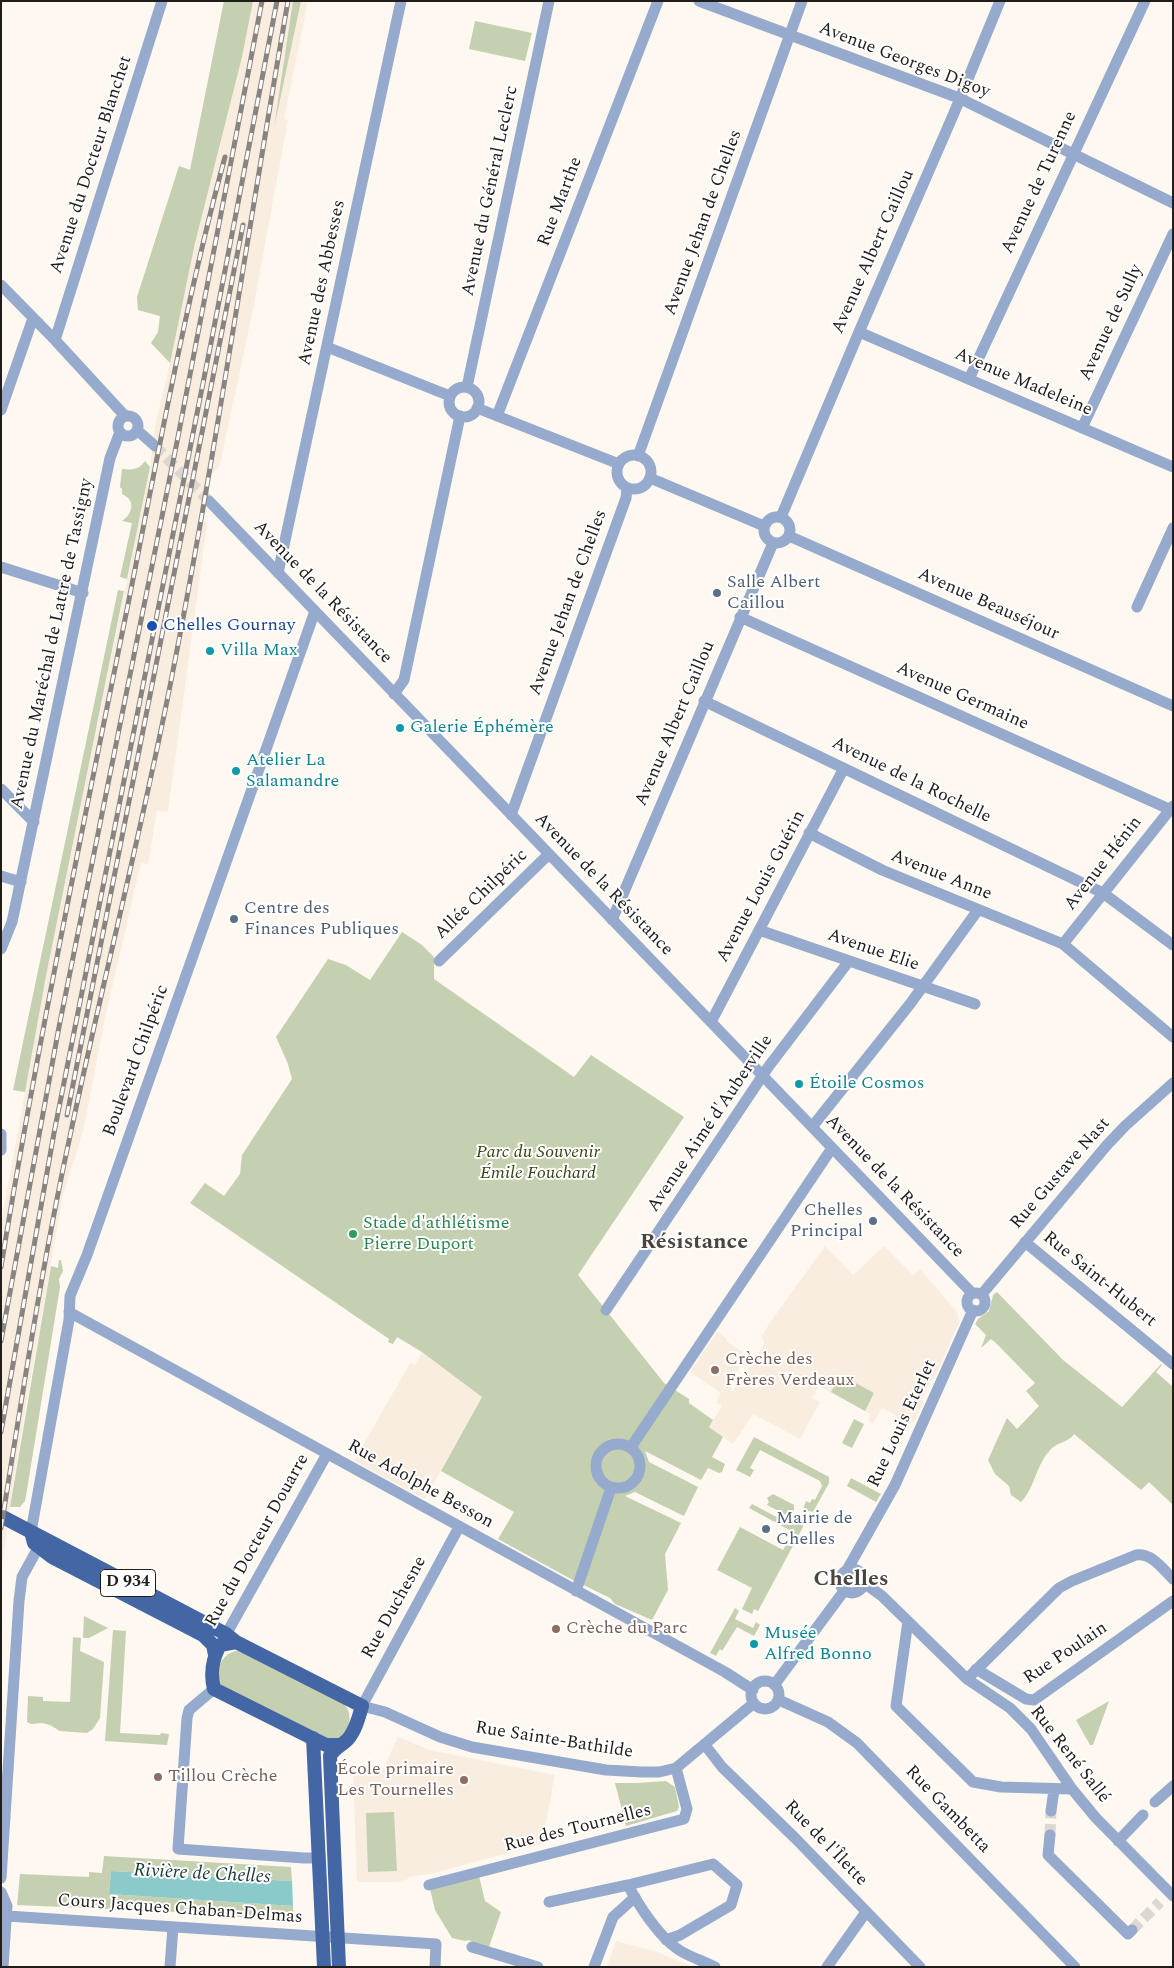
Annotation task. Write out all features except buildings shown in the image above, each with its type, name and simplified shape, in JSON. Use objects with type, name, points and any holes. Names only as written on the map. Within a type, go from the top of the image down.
[{"type":"main road","name":"D 934","points":[[1,1516],[224,1644]]},
{"type":"main road","points":[[31,1532],[34,1544],[38,1548]]},
{"type":"main road","name":"D 934","points":[[38,1548],[69,1567],[203,1636],[213,1645],[224,1644]]},
{"type":"main road","points":[[339,1745],[326,1745],[214,1689],[212,1669],[224,1644],[362,1706],[348,1739],[330,1754],[344,1938],[339,1967]]},
{"type":"main road","points":[[313,1738],[324,1967]]},
{"type":"street","name":"Avenue du Docteur Blanchet","points":[[55,340],[162,1]]},
{"type":"street","name":"Avenue des Abbesses","points":[[278,573],[401,1]]},
{"type":"street","name":"Avenue du Général Leclerc","points":[[467,387],[549,1]]},
{"type":"street","name":"Rue Marthe","points":[[497,416],[658,1]]},
{"type":"street","name":"Avenue Georges Digoy","points":[[698,1],[959,98],[1173,203]]},
{"type":"street","name":"Avenue Jehan de Chelles","points":[[638,456],[802,1]]},
{"type":"street","name":"Avenue Albert Caillou","points":[[781,517],[1000,1]]},
{"type":"street","name":"Avenue de Turenne","points":[[968,379],[1145,1]]},
{"type":"street","name":"Avenue de Sully","points":[[1082,428],[1173,234]]},
{"type":"street","points":[[1,285],[125,416]]},
{"type":"street","points":[[1,410],[34,318]]},
{"type":"street","name":"Avenue Madeleine","points":[[859,332],[1173,467]]},
{"type":"street","points":[[327,347],[450,396]]},
{"type":"street","points":[[467,387],[477,395],[477,408],[470,415],[460,416],[450,407],[450,396],[458,388],[467,387]]},
{"type":"street","points":[[477,408],[618,464]]},
{"type":"street","points":[[138,430],[129,436],[120,432],[118,423],[125,416],[131,416],[137,420],[138,430],[155,446]]},
{"type":"street","points":[[394,694],[402,685],[405,677],[460,416]]},
{"type":"street","name":"Avenue du Maréchal de Lattre de Tassigny","points":[[1,949],[12,922],[110,458],[120,432]]},
{"type":"street","points":[[627,456],[638,456],[643,458],[650,467],[650,478],[638,489],[627,488],[619,481],[618,464],[627,456]]},
{"type":"street","points":[[650,478],[764,526]]},
{"type":"street","name":"Avenue Jehan de Chelles","points":[[511,815],[626,498],[627,488]]},
{"type":"street","name":"Avenue de la Résistance","points":[[209,500],[762,1076],[977,1294]]},
{"type":"street","points":[[781,517],[789,525],[790,536],[782,543],[773,543],[764,534],[764,526],[769,520],[781,517]]},
{"type":"street","points":[[1137,607],[1173,528]]},
{"type":"street","name":"Avenue Beauséjour","points":[[790,536],[1173,706]]},
{"type":"street","name":"Avenue Albert Caillou","points":[[612,920],[773,543]]},
{"type":"street","points":[[1,567],[82,593]]},
{"type":"street","name":"Boulevard Chilpéric","points":[[31,1532],[72,1290],[315,611]]},
{"type":"street","name":"Avenue Germaine","points":[[740,617],[1171,808]]},
{"type":"street","name":"Avenue de la Rochelle","points":[[704,701],[1103,893],[1171,942]]},
{"type":"street","name":"Avenue Louis Guérin","points":[[711,1022],[844,768]]},
{"type":"street","points":[[1,789],[34,822]]},
{"type":"street","name":"Avenue Hénin","points":[[1063,944],[1171,808]]},
{"type":"street","name":"Avenue Anne","points":[[809,834],[882,870],[1063,944],[1173,1037]]},
{"type":"street","name":"Allée Chilpéric","points":[[438,961],[549,854]]},
{"type":"street","points":[[1,876],[21,882]]},
{"type":"street","points":[[812,1127],[923,986],[978,910]]},
{"type":"street","name":"Avenue Elie","points":[[759,930],[975,1004]]},
{"type":"street","name":"Avenue Aimé d'Auberville","points":[[606,1310],[755,1090],[762,1076],[849,961]]},
{"type":"street","name":"Rue Gustave Nast","points":[[977,1294],[1025,1242],[1124,1126],[1173,1083]]},
{"type":"street","points":[[1,1134],[1,1150]]},
{"type":"street","points":[[631,1448],[832,1148]]},
{"type":"street","name":"Rue Saint-Hubert","points":[[1025,1242],[1173,1364]]},
{"type":"street","name":"Rue Louis Eterlet","points":[[847,1570],[895,1485],[973,1310],[968,1306],[967,1301],[977,1294]]},
{"type":"street","name":"Rue Adolphe Besson","points":[[69,1312],[725,1672],[752,1690]]},
{"type":"street","points":[[612,1444],[631,1448],[636,1452],[640,1464],[638,1476],[630,1486],[617,1489],[605,1485],[597,1475],[596,1462],[598,1456],[612,1444]]},
{"type":"street","name":"Rue du Docteur Douarre","points":[[224,1644],[327,1454]]},
{"type":"street","points":[[576,1591],[611,1488]]},
{"type":"street","name":"Rue Duchesne","points":[[362,1706],[459,1527]]},
{"type":"street","points":[[1,1878],[19,1601],[22,1577],[38,1548]]},
{"type":"street","points":[[859,1549],[860,1572],[864,1583],[861,1590],[854,1594],[844,1591],[840,1585],[840,1578],[847,1570],[854,1569],[860,1572]]},
{"type":"street","points":[[967,1679],[1059,1588],[1072,1580],[1136,1554],[1148,1555],[1173,1579]]},
{"type":"street","name":"Rue René Sallé","points":[[864,1583],[882,1596],[967,1679],[1010,1708],[1031,1729],[1072,1789],[1168,1896]]},
{"type":"street","points":[[775,1684],[844,1591]]},
{"type":"street","name":"Rue Poulain","points":[[976,1669],[1026,1699],[1034,1700],[1173,1601]]},
{"type":"street","points":[[908,1621],[896,1706],[973,1782],[1054,1790],[1072,1789]]},
{"type":"street","points":[[762,1682],[775,1684],[779,1692],[778,1700],[773,1706],[765,1709],[757,1706],[752,1699],[752,1690],[755,1686],[762,1682]]},
{"type":"street","points":[[214,1689],[189,1710],[187,1718],[178,1849],[319,1858]]},
{"type":"street","name":"Rue Gambetta","points":[[778,1700],[828,1722],[857,1743],[1075,1967]]},
{"type":"street","name":"Rue Sainte-Bathilde","points":[[362,1706],[385,1712],[440,1737],[472,1747],[606,1770],[651,1772],[676,1768],[754,1703]]},
{"type":"street","name":"Rue de l'Îlette","points":[[705,1745],[722,1767],[796,1839],[920,1967]]},
{"type":"street","name":"Rue des Tournelles","points":[[429,1885],[684,1819],[687,1809],[676,1768]]},
{"type":"street","points":[[1155,1802],[1173,1786]]},
{"type":"street","points":[[1051,1811],[1054,1790]]},
{"type":"street","points":[[1118,1842],[1143,1815]]},
{"type":"street","points":[[1050,1835],[1048,1855],[1128,1934],[1132,1930]]},
{"type":"street","points":[[548,1902],[714,1864],[737,1884],[731,1905],[680,1935],[666,1940]]},
{"type":"street","points":[[628,1885],[635,1898],[666,1940],[680,1950],[715,1967]]},
{"type":"street","points":[[1,1892],[7,1906],[3,1967]]},
{"type":"street","points":[[594,1967],[613,1917],[635,1898]]},
{"type":"street","points":[[827,1967],[866,1912]]},
{"type":"street","name":"Cours Jacques Chaban-Delmas","points":[[6,1916],[436,1944],[435,1967]]},
{"type":"street","points":[[170,1967],[173,1927]]},
{"type":"street","points":[[472,1946],[538,1967]]},
{"type":"shaded area","points":[[224,1],[308,1],[284,119],[288,120],[253,310],[220,465],[209,477],[200,517],[207,524],[168,812],[157,811],[148,864],[141,863],[106,1014],[83,1132],[63,1195],[27,1399],[1,1574],[1,1224],[46,976],[150,467],[156,421],[170,363],[151,343],[158,332],[160,316],[138,310],[137,297],[179,166],[190,170]]},
{"type":"shaded area","points":[[825,1246],[853,1275],[884,1246],[913,1275],[920,1269],[957,1312],[959,1323],[934,1379],[930,1381],[914,1423],[898,1419],[894,1414],[882,1408],[873,1424],[868,1421],[870,1414],[819,1386],[812,1398],[820,1402],[800,1439],[753,1414],[733,1444],[709,1427],[722,1406],[716,1402],[721,1393],[690,1372],[717,1332],[727,1339],[726,1341],[743,1352],[735,1364],[740,1367],[731,1381],[732,1392],[764,1343],[762,1336],[769,1324]]},
{"type":"shaded area","points":[[422,1352],[482,1397],[425,1499],[354,1461],[410,1363],[415,1365]]},
{"type":"shaded area","name":"École primaire Les Tournelles","points":[[398,1737],[430,1750],[555,1775],[542,1844],[430,1874],[408,1877],[408,1879],[397,1882],[357,1882],[353,1774],[376,1773],[383,1769]]},
{"type":"shaded area","points":[[616,1941],[654,1951],[693,1967],[607,1967]]},
{"type":"green space","points":[[224,1],[253,1],[242,57],[195,243],[170,363],[151,343],[158,332],[160,316],[138,310],[137,297],[179,166],[190,170]]},
{"type":"green space","points":[[293,1],[301,1],[274,128]]},
{"type":"green space","points":[[475,21],[532,33],[525,61],[469,49]]},
{"type":"green space","points":[[145,461],[150,467],[127,579],[120,577],[132,523],[122,521],[131,511],[131,503],[122,494],[120,487],[122,469],[135,469]]},
{"type":"green space","points":[[118,590],[124,591],[46,976],[25,1092],[13,1090]]},
{"type":"green space","name":"Parc du Souvenir Émile Fouchard","points":[[402,932],[422,945],[434,957],[434,979],[574,1077],[591,1055],[684,1117],[578,1275],[664,1383],[689,1399],[689,1403],[713,1420],[709,1427],[723,1437],[712,1457],[725,1464],[722,1472],[719,1473],[708,1468],[701,1480],[645,1451],[649,1462],[698,1487],[684,1516],[635,1492],[625,1496],[681,1523],[665,1554],[668,1590],[652,1620],[615,1604],[610,1598],[498,1539],[514,1512],[441,1471],[482,1397],[422,1352],[397,1337],[393,1344],[388,1342],[389,1339],[190,1203],[205,1183],[224,1196],[240,1174],[242,1155],[292,1079],[288,1064],[276,1037],[328,959],[346,965],[370,980]]},
{"type":"green space","points":[[59,1260],[61,1260],[63,1271],[59,1279],[60,1287],[26,1496],[25,1501],[20,1507],[10,1507],[51,1266],[58,1268]]},
{"type":"green space","points":[[997,1292],[1063,1360],[1122,1407],[1162,1365],[1156,1372],[1173,1387],[1173,1505],[1149,1482],[1141,1490],[1074,1434],[1051,1449],[1046,1455],[1026,1496],[1021,1502],[1011,1495],[1009,1486],[995,1474],[988,1460],[1007,1418],[1017,1429],[1039,1406],[1026,1391],[1035,1383],[995,1342],[991,1339],[981,1348],[986,1335],[975,1324],[978,1319],[989,1311],[993,1295]]},
{"type":"green space","points":[[841,1375],[874,1393],[865,1411],[831,1392]]},
{"type":"green space","points":[[854,1419],[864,1424],[852,1448],[842,1443]]},
{"type":"green space","points":[[754,1437],[829,1477],[829,1483],[813,1512],[809,1511],[805,1514],[802,1512],[806,1501],[810,1503],[812,1499],[815,1500],[822,1486],[820,1481],[760,1450],[750,1468],[754,1470],[750,1477],[736,1470]]},
{"type":"green space","points":[[851,1478],[881,1494],[876,1502],[847,1486]]},
{"type":"green space","points":[[773,1494],[794,1505],[794,1513],[788,1516],[767,1505],[769,1502],[767,1498]]},
{"type":"green space","points":[[752,1504],[792,1525],[798,1519],[802,1521],[803,1527],[758,1611],[754,1609],[752,1614],[742,1609],[752,1588],[717,1570],[740,1527],[783,1550],[793,1532],[749,1508]]},
{"type":"green space","points":[[735,1608],[739,1611],[735,1619],[753,1628],[756,1622],[760,1625],[754,1636],[737,1627],[722,1651],[720,1649],[716,1656],[710,1653]]},
{"type":"green space","points":[[84,1616],[108,1628],[89,1638],[83,1638]]},
{"type":"green space","points":[[113,1630],[126,1631],[120,1733],[169,1734],[167,1745],[105,1741]]},
{"type":"green space","points":[[73,1637],[81,1638],[80,1651],[104,1662],[100,1718],[93,1729],[87,1733],[60,1731],[50,1725],[27,1722],[28,1696],[43,1697],[43,1701],[70,1702]]},
{"type":"green space","points":[[236,1651],[242,1652],[343,1703],[348,1711],[350,1720],[347,1729],[338,1738],[329,1739],[220,1685],[218,1669],[220,1664],[226,1656]]},
{"type":"green space","points":[[1109,1701],[1093,1745],[1090,1745],[1076,1720]]},
{"type":"green space","points":[[666,1781],[675,1787],[679,1807],[677,1811],[626,1826],[615,1783]]},
{"type":"green space","points":[[394,1812],[397,1871],[368,1872],[366,1813]]},
{"type":"green space","points":[[104,1856],[291,1867],[292,1881],[111,1871],[109,1894],[293,1906],[294,1921],[174,1912],[17,1905],[20,1874],[89,1877],[89,1872],[102,1873]]},
{"type":"green space","points":[[479,1876],[485,1901],[501,1912],[489,1947],[468,1940],[452,1938],[435,1910],[430,1889]]},
{"type":"water","points":[[111,1871],[292,1881],[293,1906],[109,1894]]},
{"type":"tunnel","points":[[155,446],[209,501]]},
{"type":"tunnel","points":[[1050,1835],[1051,1811]]},
{"type":"tunnel","points":[[1132,1930],[1160,1902]]},
{"type":"railway","points":[[1,1341],[59,1027],[177,442],[262,1]]},
{"type":"railway","points":[[1,1432],[54,1133],[277,1]]},
{"type":"railway","points":[[1,1528],[50,1233],[82,1080],[146,799],[186,601],[217,430],[288,1]]},
{"type":"railway","points":[[1,1267],[59,947],[158,452],[196,274],[225,157]]},
{"type":"railway","points":[[67,1115],[243,225]]},
{"type":"place","name":"Salle Albert Caillou","points":[[717,593]]},
{"type":"place","name":"Chelles Gournay","points":[[152,626]]},
{"type":"place","name":"Villa Max","points":[[210,651]]},
{"type":"place","name":"Galerie Éphémère","points":[[400,728]]},
{"type":"place","name":"Atelier La Salamandre","points":[[236,771]]},
{"type":"place","name":"Centre des Finances Publiques","points":[[234,919]]},
{"type":"place","name":"Étoile Cosmos","points":[[799,1084]]},
{"type":"place","name":"Chelles Principal","points":[[873,1221]]},
{"type":"place","name":"Stade d'athlétisme Pierre Duport","points":[[353,1234]]},
{"type":"place","name":"Crèche des Frères Verdeaux","points":[[715,1370]]},
{"type":"place","name":"Mairie de Chelles","points":[[766,1529]]},
{"type":"place","name":"Crèche du Parc","points":[[556,1629]]},
{"type":"place","name":"Musée Alfred Bonno","points":[[754,1644]]},
{"type":"place","name":"Tillou Crèche","points":[[158,1777]]},
{"type":"place","name":"École primaire Les Tournelles","points":[[464,1780]]},
{"type":"district","name":"Résistance","points":[[694,1244]]},
{"type":"district","name":"Chelles","points":[[851,1581]]},
{"type":"water label","name":"Rivière de Chelles","points":[[202,1875]]}]
